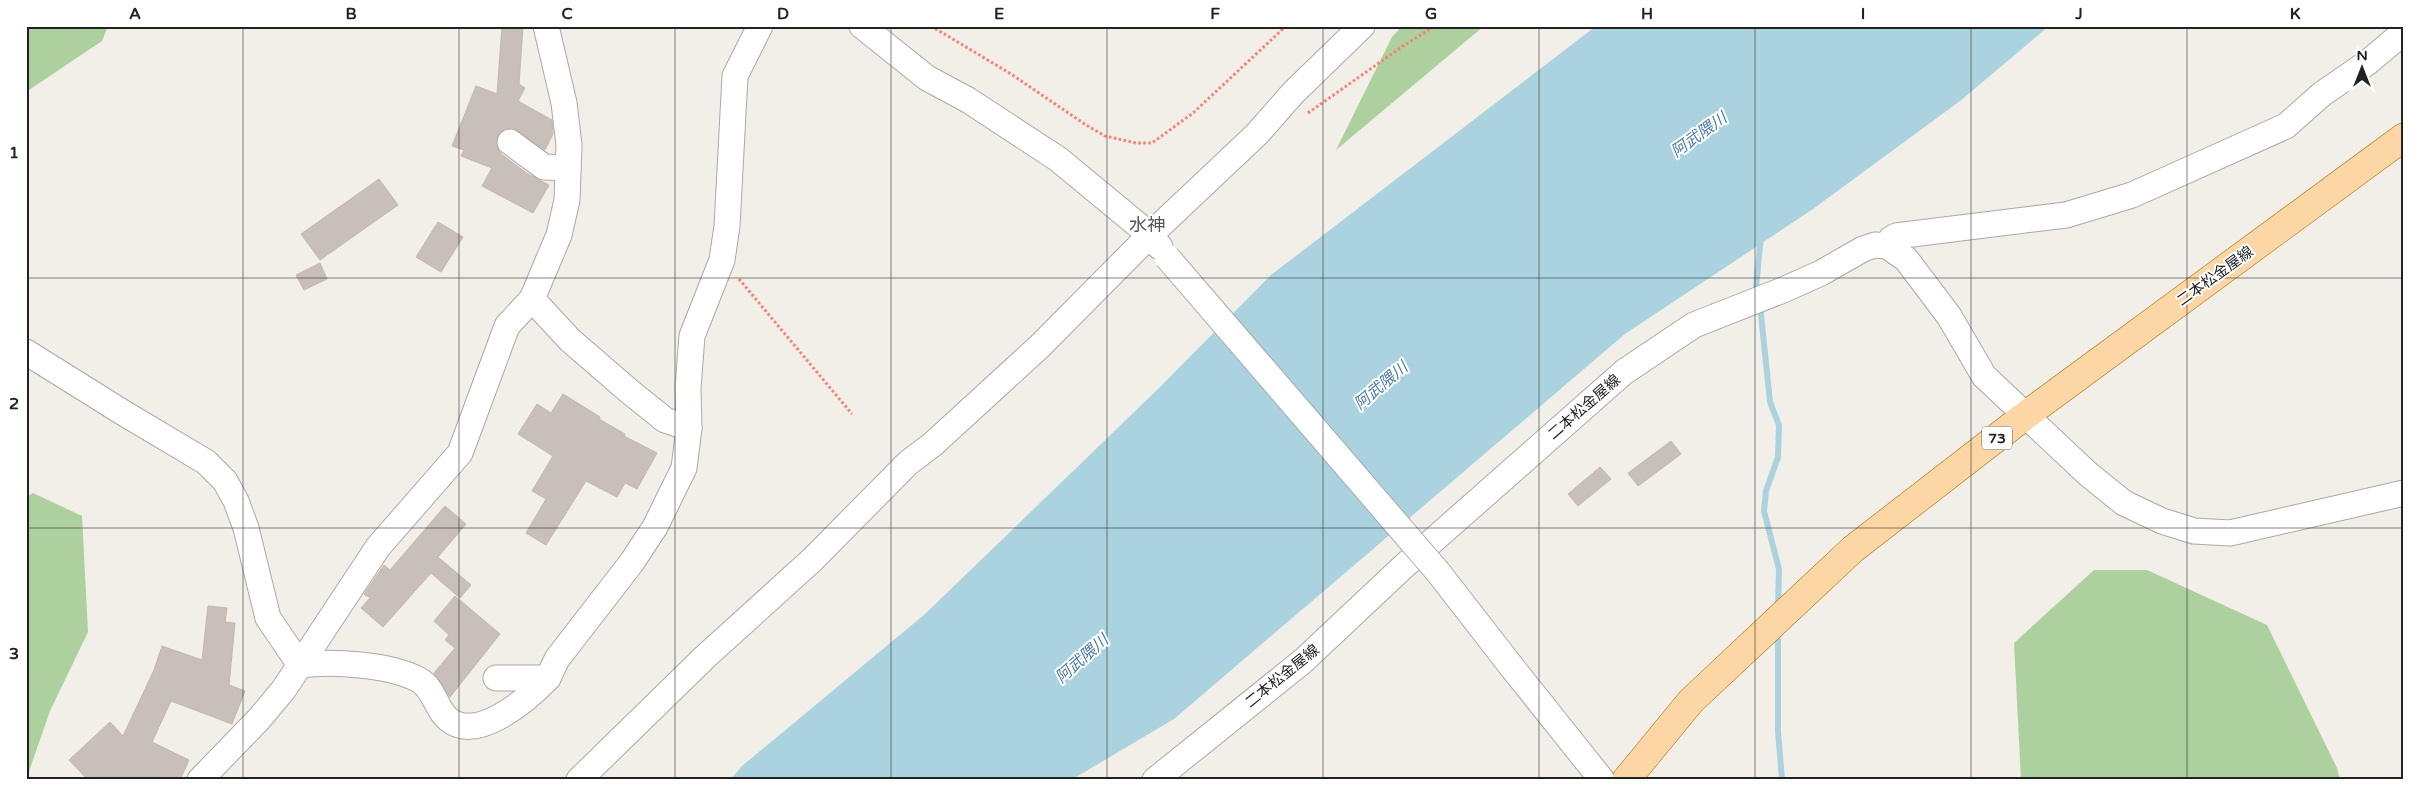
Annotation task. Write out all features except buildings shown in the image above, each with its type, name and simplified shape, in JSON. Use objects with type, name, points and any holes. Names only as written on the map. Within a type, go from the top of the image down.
[{"type":"main road","name":"二本松金屋線","points":[[1626,780],[1691,701],[1852,549],[2026,415],[2404,137]]},
{"type":"street","points":[[200,780],[259,719],[300,665],[378,547],[460,453],[507,326],[532,299],[559,235],[567,200],[569,145],[564,103],[546,26]]},
{"type":"street","points":[[300,665],[320,662],[381,669],[408,675],[421,681],[428,688],[446,719],[456,725],[470,727],[491,721],[515,707],[548,678],[557,660],[632,562],[655,527],[684,468],[689,428],[688,388],[692,336],[722,260],[730,182],[734,76],[760,26]]},
{"type":"street","points":[[862,26],[927,78],[968,100],[1058,159],[1150,235],[1166,257],[1438,572],[1602,780]]},
{"type":"street","points":[[578,780],[705,658],[812,560],[908,463],[933,444],[1040,346],[1150,235],[1257,134],[1293,93],[1362,26]]},
{"type":"street","points":[[1887,246],[1896,236],[2066,215],[2132,195],[2286,126],[2322,94],[2367,62],[2404,32]]},
{"type":"street","points":[[510,142],[544,167],[568,168]]},
{"type":"street","name":"二本松金屋線","points":[[1155,780],[1303,661],[1403,567],[1624,372],[1694,325],[1783,290],[1863,249],[1875,245],[1887,246]]},
{"type":"street","name":"73","points":[[1887,246],[1898,252],[1919,274],[1949,316],[1984,376],[2026,415]]},
{"type":"street","points":[[532,299],[570,340],[629,391],[665,420],[689,428]]},
{"type":"street","points":[[26,352],[206,462],[225,481],[246,528],[268,618],[300,665]]},
{"type":"street","points":[[2026,415],[2088,474],[2124,504],[2162,521],[2194,531],[2230,533],[2404,493]]},
{"type":"street","points":[[496,678],[548,678]]},
{"type":"path","points":[[931,26],[1011,74],[1105,136],[1118,140],[1152,142],[1193,112],[1286,26]]},
{"type":"path","points":[[1306,114],[1403,46],[1435,26]]},
{"type":"path","points":[[722,260],[852,414]]},
{"type":"green space","points":[[26,26],[108,26],[102,41],[26,92]]},
{"type":"green space","points":[[1402,26],[1484,26],[1336,150],[1392,37]]},
{"type":"green space","points":[[33,493],[82,516],[88,632],[50,711],[26,780],[26,497]]},
{"type":"green space","points":[[2094,570],[2147,570],[2267,625],[2337,768],[2340,780],[2021,780],[2014,643]]},
{"type":"water","name":"阿武隈川","points":[[1596,26],[2049,26],[1960,101],[1813,209],[1625,334],[1174,719],[1071,780],[730,780],[742,766],[925,614],[1158,389],[1271,275]]},
{"type":"waterway","points":[[1758,295],[1756,287],[1761,236]]},
{"type":"waterway","points":[[1760,305],[1770,402],[1779,425],[1778,457],[1766,491],[1764,511],[1779,569],[1778,606]]},
{"type":"waterway","points":[[1778,631],[1778,731],[1782,780]]},
{"type":"district","name":"水神","points":[[1147,225]]}]
